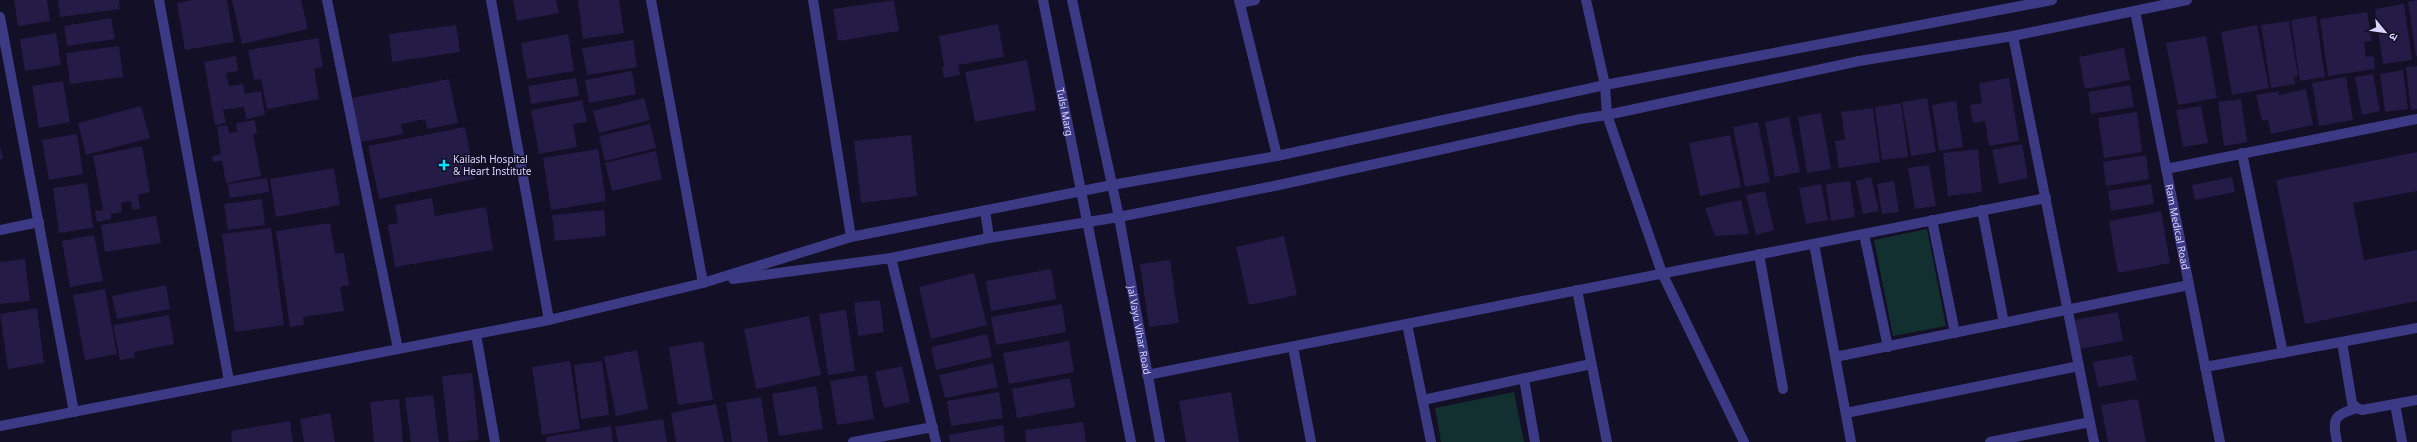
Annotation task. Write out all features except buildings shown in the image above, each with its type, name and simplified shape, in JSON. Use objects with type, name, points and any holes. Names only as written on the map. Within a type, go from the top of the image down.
[{"type":"street","points":[[159,0],[229,381]]},
{"type":"street","points":[[327,0],[398,349]]},
{"type":"street","points":[[491,0],[549,320]]},
{"type":"street","points":[[651,0],[703,283]]},
{"type":"street","points":[[813,0],[851,237]]},
{"type":"street","name":"Tulsi Marg","points":[[1043,0],[1087,223]]},
{"type":"street","points":[[1072,0],[1119,217]]},
{"type":"street","points":[[1255,0],[1240,2],[1277,156]]},
{"type":"street","points":[[1586,0],[1605,85],[1607,115],[1662,273],[1744,442]]},
{"type":"street","points":[[0,426],[549,320],[703,283],[851,237],[1112,185],[1277,156],[1605,85],[2052,0]]},
{"type":"street","points":[[703,283],[891,258],[989,238],[1119,217],[1279,185],[1580,119],[1607,115],[1859,61],[2013,36],[2187,0]]},
{"type":"street","name":"Ram Medical Road","points":[[2135,11],[2220,442]]},
{"type":"street","points":[[0,17],[74,412]]},
{"type":"street","points":[[2013,36],[2094,442]]},
{"type":"street","points":[[2166,169],[2417,119]]},
{"type":"street","points":[[2242,153],[2283,353]]},
{"type":"street","points":[[1147,375],[2046,198]]},
{"type":"street","points":[[986,210],[989,238]]},
{"type":"street","points":[[1982,210],[2004,323]]},
{"type":"street","name":"Jal Vayu Vihar Road","points":[[1119,217],[1160,442]]},
{"type":"street","points":[[1932,220],[1955,333]]},
{"type":"street","points":[[0,230],[39,222]]},
{"type":"street","points":[[1087,223],[1131,442]]},
{"type":"street","points":[[1864,234],[1888,347]]},
{"type":"street","points":[[1814,244],[1851,442]]},
{"type":"street","points":[[1759,254],[1782,389]]},
{"type":"street","points":[[891,258],[936,442]]},
{"type":"street","points":[[1835,358],[2189,285]]},
{"type":"street","points":[[1576,290],[1607,442]]},
{"type":"street","points":[[1407,324],[1431,442]]},
{"type":"street","points":[[2205,367],[2417,328]]},
{"type":"street","points":[[476,334],[495,442]]},
{"type":"street","points":[[2342,342],[2352,403],[2357,408],[2362,410],[2417,400]]},
{"type":"street","points":[[1293,347],[1312,442]]},
{"type":"street","points":[[1423,400],[1524,380],[1591,364]]},
{"type":"street","points":[[1846,413],[2079,366]]},
{"type":"street","points":[[1524,380],[1535,442]]},
{"type":"street","points":[[2395,404],[2402,442]]},
{"type":"street","points":[[2337,442],[2334,427],[2335,419],[2340,413],[2357,408]]},
{"type":"street","points":[[1990,442],[2028,438],[2090,422]]},
{"type":"street","points":[[852,442],[933,427]]},
{"type":"green space","points":[[1927,229],[1946,326],[1893,336],[1874,240]]},
{"type":"green space","points":[[1514,392],[1524,442],[1441,442],[1435,408]]},
{"type":"place","name":"Kailash Hospital & Heart Institute","points":[[444,165]]}]
